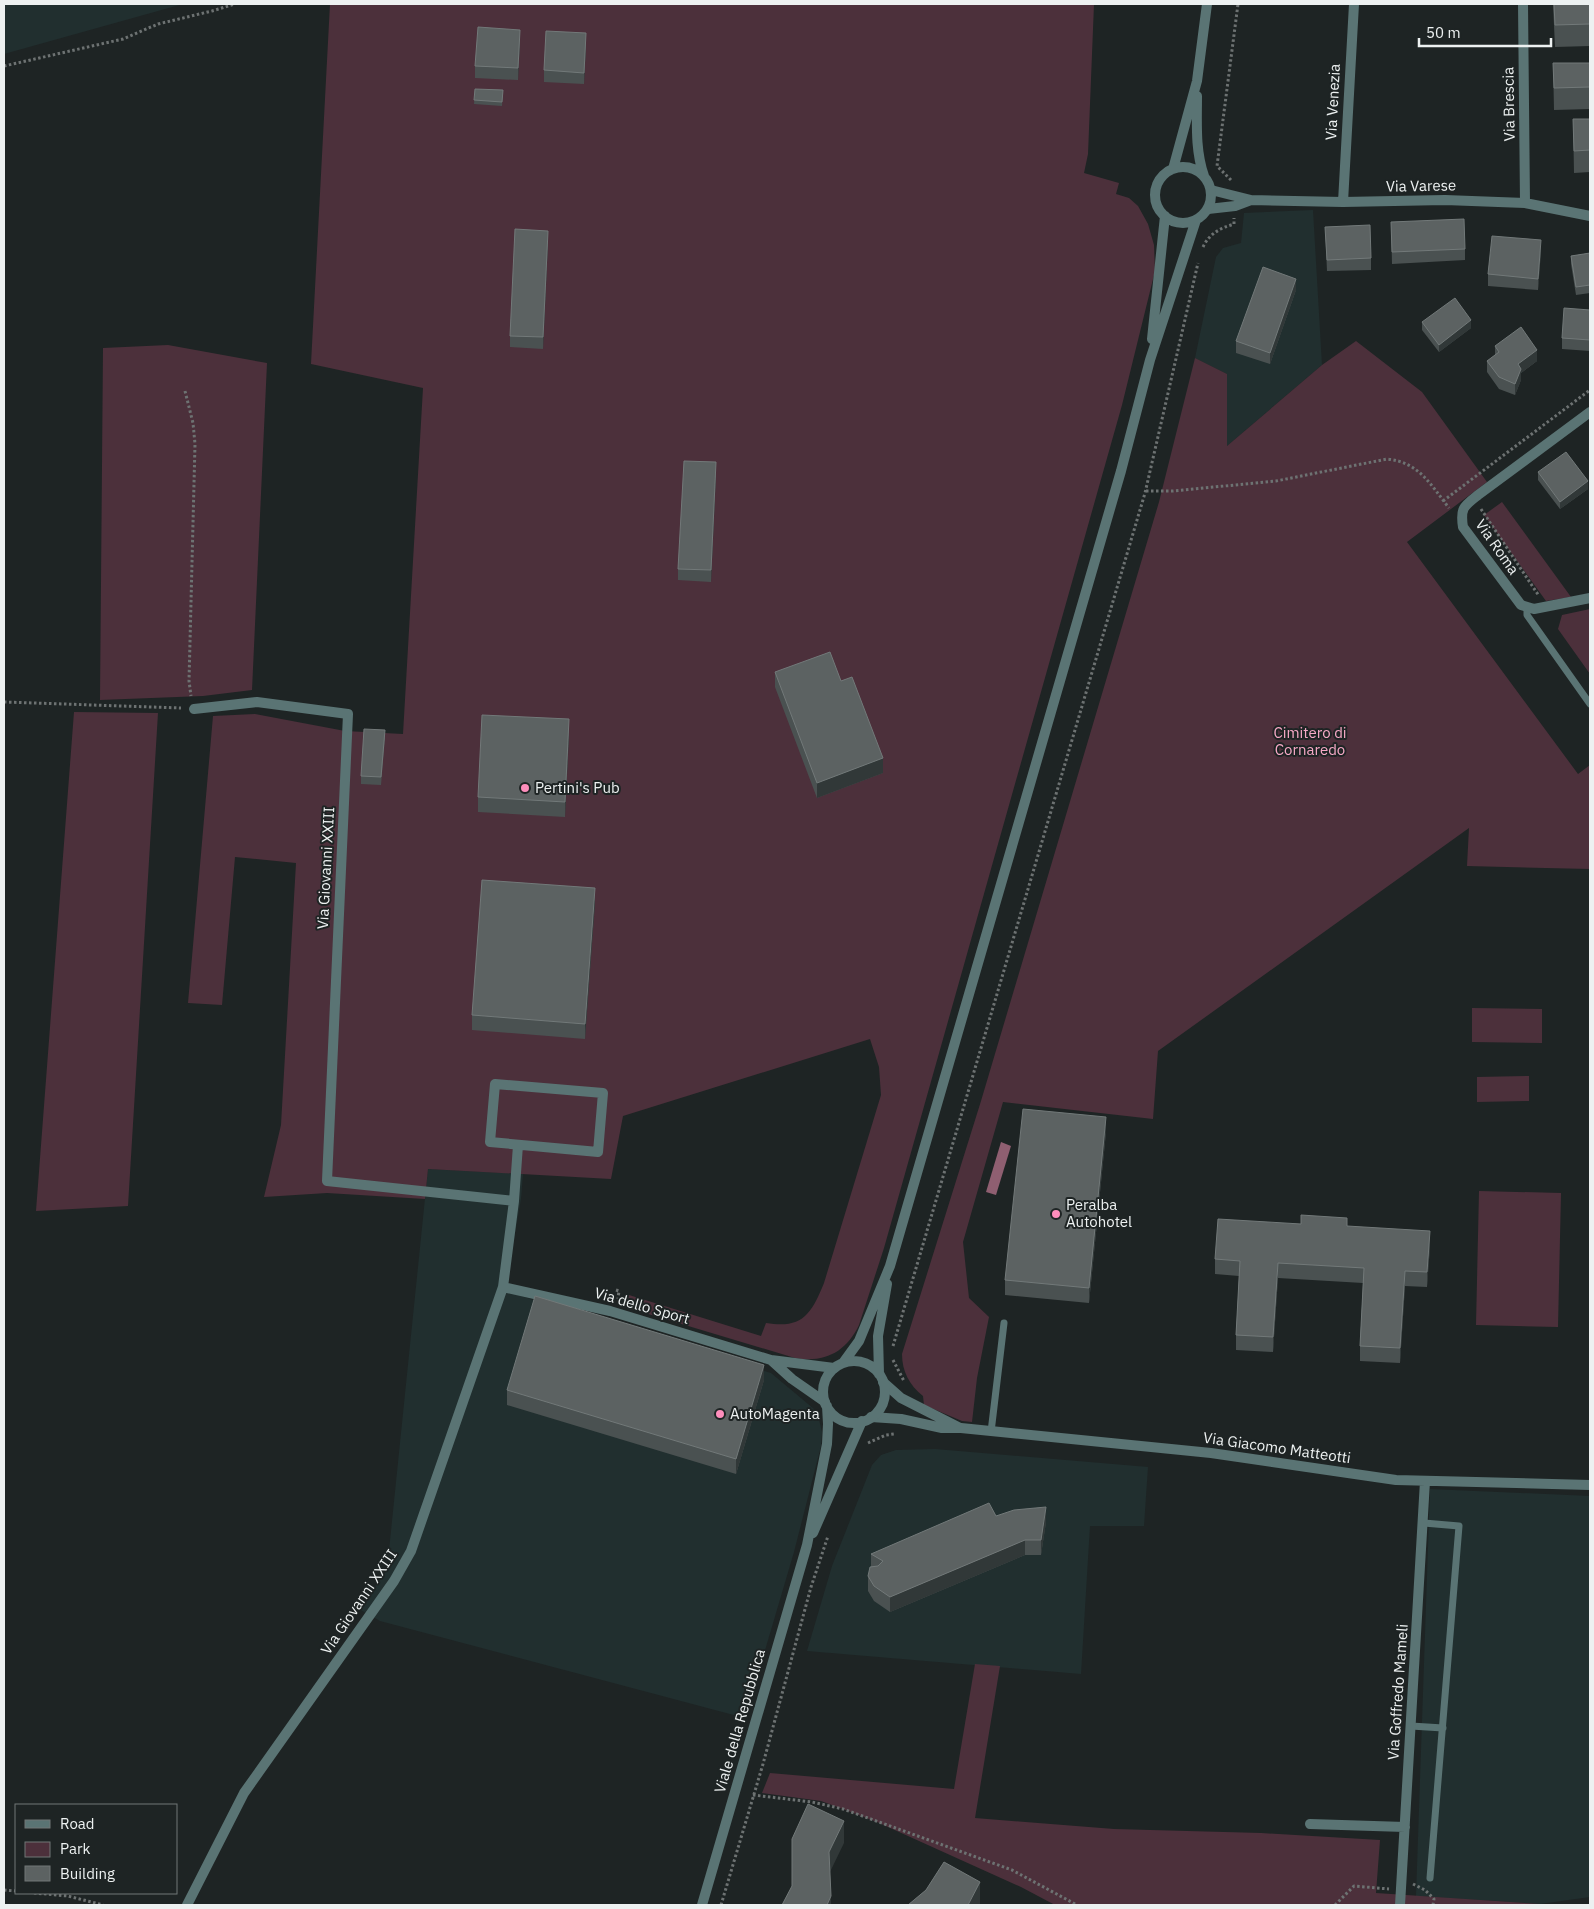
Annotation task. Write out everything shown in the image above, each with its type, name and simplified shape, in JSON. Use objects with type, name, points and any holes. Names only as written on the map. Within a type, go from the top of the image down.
[{"type":"street","points":[[1173,169],[1197,81],[1208,4]]},
{"type":"street","name":"Via Venezia","points":[[1343,202],[1354,4]]},
{"type":"street","name":"Via Brescia","points":[[1523,4],[1525,203]]},
{"type":"street","points":[[890,1266],[878,1336],[881,1378],[885,1392],[883,1402],[878,1411],[866,1419],[852,1422],[842,1420],[833,1414],[826,1404],[824,1383],[828,1375],[859,1341],[890,1266],[1121,471],[1150,360],[1196,220],[1208,208],[1211,200],[1211,190],[1199,161],[1197,148],[1197,81]]},
{"type":"street","points":[[1196,220],[1180,223],[1164,216],[1156,200],[1156,190],[1165,174],[1173,169],[1189,168],[1204,176]]},
{"type":"street","name":"Via Varese","points":[[1211,190],[1251,200],[1343,202],[1445,200],[1525,203],[1590,216]]},
{"type":"street","name":"Via Varese","points":[[1208,208],[1235,206],[1251,200]]},
{"type":"street","points":[[1150,360],[1164,216]]},
{"type":"street","name":"Via Roma","points":[[1527,608],[1517,602],[1463,527],[1463,508],[1590,412]]},
{"type":"street","points":[[1527,608],[1534,609],[1590,598]]},
{"type":"street","name":"Via Giovanni XXIII","points":[[194,709],[256,702],[348,714],[327,1181],[514,1201]]},
{"type":"street","points":[[495,1084],[603,1093],[598,1152],[518,1145],[490,1142],[495,1084]]},
{"type":"street","name":"Via Giovanni XXIII","points":[[187,1905],[244,1793],[394,1580],[411,1551],[502,1287],[514,1201],[518,1145]]},
{"type":"street","name":"Via dello Sport","points":[[502,1287],[610,1311],[771,1360],[838,1365]]},
{"type":"street","name":"Via dello Sport","points":[[771,1360],[792,1379],[826,1404]]},
{"type":"street","points":[[838,1365],[853,1361],[863,1362],[872,1366],[881,1378]]},
{"type":"street","name":"Via Giacomo Matteotti","points":[[881,1378],[894,1393],[961,1428]]},
{"type":"street","name":"Viale della Repubblica","points":[[702,1905],[807,1546],[827,1444],[826,1404]]},
{"type":"street","name":"Via Giacomo Matteotti","points":[[866,1419],[906,1421],[942,1428],[961,1428],[1211,1453],[1396,1480],[1590,1486]]},
{"type":"street","name":"Viale della Repubblica","points":[[807,1546],[866,1419]]},
{"type":"street","name":"Via Goffredo Mameli","points":[[1400,1905],[1424,1523],[1425,1480]]},
{"type":"street","points":[[1310,1824],[1405,1828]]},
{"type":"lane","name":"Via Roma","points":[[1527,608],[1527,615],[1590,704]]},
{"type":"lane","points":[[991,1432],[1004,1323]]},
{"type":"lane","points":[[1424,1523],[1459,1526],[1430,1878]]},
{"type":"lane","points":[[1411,1726],[1443,1728]]},
{"type":"path","points":[[4,66],[123,39],[158,24],[212,12],[235,4]]},
{"type":"path","points":[[1237,195],[1236,183],[1217,166],[1238,4]]},
{"type":"path","points":[[1202,250],[1210,237],[1219,228],[1234,224],[1235,206]]},
{"type":"path","points":[[912,1404],[914,1393],[907,1386],[894,1361],[894,1341],[1146,491],[1200,256]]},
{"type":"path","points":[[1444,501],[1590,390]]},
{"type":"path","points":[[4,702],[194,709],[189,680],[195,444],[193,423],[185,392]]},
{"type":"path","points":[[1146,491],[1173,491],[1276,481],[1387,459],[1400,460],[1419,470],[1454,514],[1462,517]]},
{"type":"path","points":[[1474,498],[1546,607]]},
{"type":"path","points":[[616,1290],[619,1291],[618,1298],[621,1302]]},
{"type":"path","points":[[878,1336],[894,1341]]},
{"type":"path","points":[[866,1444],[886,1435],[900,1434],[906,1421]]},
{"type":"path","points":[[721,1905],[754,1795],[811,1588],[832,1528]]},
{"type":"path","points":[[754,1795],[812,1802],[843,1809],[1012,1870],[1076,1905]]},
{"type":"path","points":[[1335,1905],[1354,1886],[1412,1891],[1413,1874]]},
{"type":"path","points":[[1413,1884],[1425,1890],[1434,1899],[1433,1905]]},
{"type":"path","points":[[45,1894],[68,1896],[103,1905]]},
{"type":"shaded area","points":[[4,4],[183,4],[4,54]]},
{"type":"shaded area","points":[[1313,210],[1322,365],[1227,446],[1227,374],[1195,358],[1216,257],[1223,248],[1241,243],[1244,213]]},
{"type":"shaded area","points":[[1001,1142],[1011,1146],[996,1195],[986,1192]]},
{"type":"shaded area","points":[[428,1169],[523,1174],[521,1199],[505,1291],[771,1373],[814,1409],[818,1415],[822,1432],[821,1446],[794,1552],[745,1718],[380,1621],[359,1609],[387,1570]]},
{"type":"shaded area","points":[[935,1449],[1148,1467],[1144,1526],[1090,1526],[1081,1674],[807,1651],[832,1566],[872,1465],[881,1455],[896,1450]]},
{"type":"shaded area","points":[[1430,1489],[1590,1496],[1590,1897],[1540,1904],[1416,1896]]},
{"type":"green space","points":[[330,4],[1094,4],[1088,154],[1084,173],[1119,183],[1116,194],[1129,198],[1138,206],[1148,224],[1154,245],[1155,271],[1122,405],[884,1248],[859,1325],[841,1349],[825,1357],[816,1359],[795,1358],[625,1307],[629,1295],[761,1336],[766,1323],[788,1324],[804,1317],[815,1304],[824,1283],[881,1095],[879,1067],[870,1039],[623,1116],[611,1179],[428,1169],[425,1199],[327,1193],[264,1197],[281,1125],[296,863],[235,857],[222,1005],[188,1003],[213,716],[255,714],[345,731],[403,734],[423,388],[311,364]]},
{"type":"green space","name":"Cimitero di Cornaredo","points":[[1356,341],[1422,392],[1487,482],[1407,542],[1578,774],[1590,765],[1590,869],[1467,866],[1469,828],[1158,1051],[1153,1119],[1003,1102],[963,1242],[969,1298],[989,1317],[977,1378],[972,1422],[962,1421],[924,1405],[923,1396],[907,1377],[903,1366],[902,1354],[981,1101],[1159,502],[1195,358],[1227,374],[1227,446],[1322,365]]},
{"type":"green space","points":[[168,345],[267,363],[252,690],[203,696],[100,700],[103,348]]},
{"type":"green space","points":[[1502,502],[1571,597],[1546,601],[1484,515]]},
{"type":"green space","points":[[1590,609],[1590,674],[1558,629],[1562,615]]},
{"type":"green space","points":[[74,712],[158,713],[128,1206],[36,1211]]},
{"type":"green space","points":[[1472,1008],[1542,1009],[1542,1043],[1472,1042]]},
{"type":"green space","points":[[1529,1076],[1529,1101],[1477,1102],[1477,1077]]},
{"type":"green space","points":[[1479,1191],[1561,1193],[1558,1327],[1476,1325]]},
{"type":"green space","points":[[975,1664],[1000,1666],[975,1818],[1114,1829],[1261,1833],[1380,1840],[1376,1893],[1540,1905],[1055,1905],[1021,1887],[877,1822],[843,1809],[821,1801],[762,1793],[770,1773],[954,1789]]},
{"type":"building","points":[[1554,4],[1590,4],[1590,24],[1555,25]]},
{"type":"building","points":[[478,27],[520,30],[518,68],[475,66]]},
{"type":"building","points":[[546,31],[586,33],[584,73],[544,70]]},
{"type":"building","points":[[1553,63],[1590,63],[1590,87],[1554,88]]},
{"type":"building","points":[[475,89],[503,90],[502,102],[474,100]]},
{"type":"building","points":[[1573,119],[1590,119],[1590,150],[1574,151]]},
{"type":"building","points":[[1464,219],[1465,249],[1392,252],[1391,222]]},
{"type":"building","points":[[1370,225],[1371,258],[1327,260],[1325,227]]},
{"type":"building","points":[[515,229],[548,231],[543,337],[510,336]]},
{"type":"building","points":[[1492,236],[1541,240],[1538,279],[1488,274]]},
{"type":"building","points":[[1590,253],[1590,285],[1576,287],[1571,256]]},
{"type":"building","points":[[1263,267],[1296,279],[1270,353],[1236,341]]},
{"type":"building","points":[[1455,298],[1471,320],[1439,345],[1422,322]]},
{"type":"building","points":[[1564,308],[1590,310],[1590,340],[1562,338]]},
{"type":"building","points":[[1521,327],[1537,350],[1518,364],[1521,369],[1515,384],[1499,377],[1487,361],[1499,352],[1495,346]]},
{"type":"building","points":[[1566,452],[1588,481],[1560,502],[1538,472]]},
{"type":"building","points":[[684,461],[716,462],[711,570],[678,569]]},
{"type":"building","points":[[830,652],[841,681],[852,677],[883,758],[817,783],[775,672]]},
{"type":"building","points":[[482,715],[569,719],[565,802],[478,797]]},
{"type":"building","points":[[364,729],[385,730],[381,777],[361,776]]},
{"type":"building","points":[[482,880],[595,888],[585,1024],[472,1015]]},
{"type":"building","name":"Peralba Autohotel","points":[[1023,1109],[1106,1117],[1089,1288],[1005,1280]]},
{"type":"building","points":[[1301,1215],[1347,1218],[1347,1226],[1430,1231],[1427,1272],[1405,1271],[1400,1348],[1360,1346],[1364,1268],[1278,1263],[1273,1337],[1236,1335],[1240,1261],[1215,1259],[1218,1219],[1301,1224]]},
{"type":"building","points":[[535,1296],[764,1365],[736,1459],[507,1390]]},
{"type":"building","points":[[989,1503],[996,1516],[1014,1510],[1046,1507],[1041,1540],[1025,1540],[890,1597],[874,1586],[868,1576],[870,1567],[878,1566],[883,1561],[871,1554]]},
{"type":"building","points":[[808,1804],[844,1821],[829,1852],[831,1896],[827,1905],[782,1905],[792,1886],[792,1839]]},
{"type":"building","points":[[944,1862],[980,1882],[968,1905],[908,1905],[926,1890]]},
{"type":"place","name":"Pertini's Pub","points":[[525,788]]},
{"type":"place","name":"Peralba Autohotel","points":[[1056,1214]]},
{"type":"place","name":"AutoMagenta","points":[[720,1414]]}]
